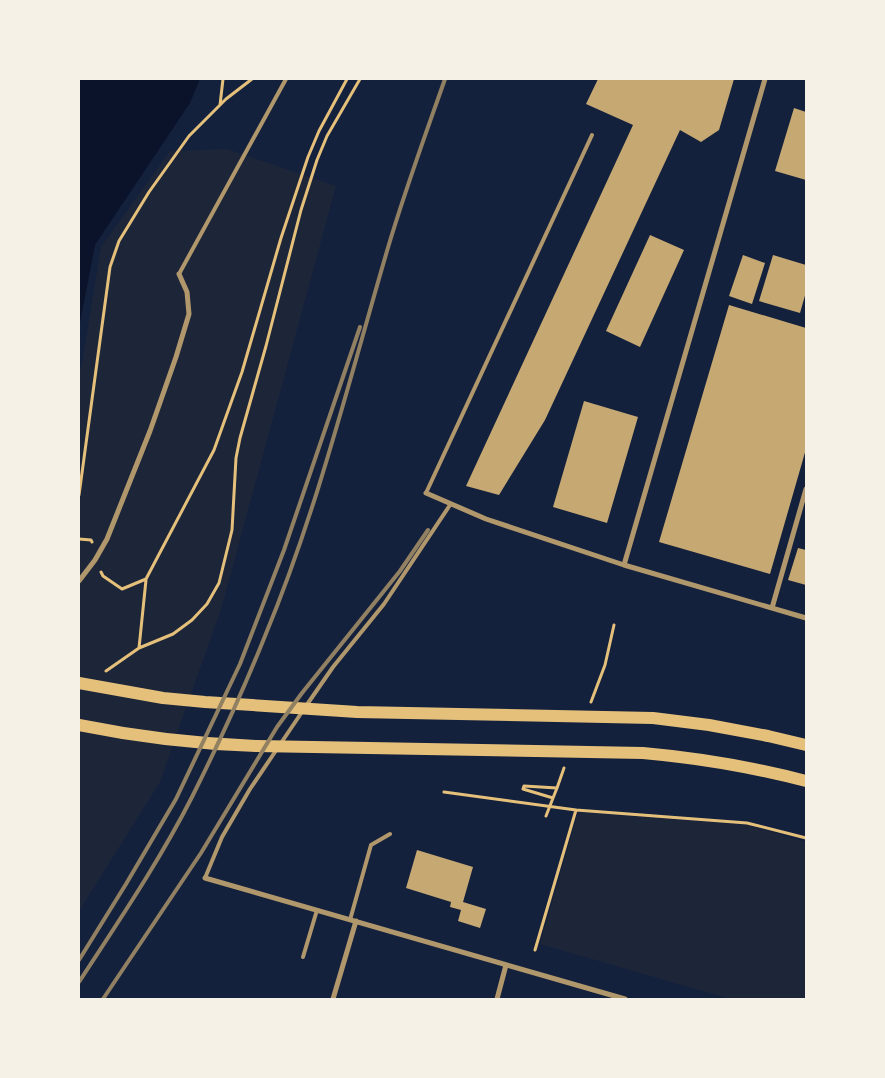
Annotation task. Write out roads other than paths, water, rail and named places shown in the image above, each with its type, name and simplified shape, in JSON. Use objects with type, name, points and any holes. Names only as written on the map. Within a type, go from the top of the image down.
[{"type":"main road","points":[[79,683],[163,698],[347,712],[653,718],[709,725],[806,745]]},
{"type":"main road","points":[[79,726],[157,739],[211,744],[643,753],[684,756],[731,764],[806,781]]},
{"type":"street","points":[[624,565],[765,79]]},
{"type":"street","points":[[79,581],[95,560],[107,539],[150,431],[176,358],[189,314],[187,292],[179,274]]},
{"type":"street","points":[[772,608],[806,489]]},
{"type":"street","points":[[426,493],[486,519],[624,565],[806,618]]},
{"type":"street","points":[[205,878],[625,999]]},
{"type":"street","points":[[333,999],[353,921]]},
{"type":"street","points":[[497,999],[506,964]]},
{"type":"lane","points":[[179,274],[286,79]]},
{"type":"lane","points":[[426,493],[592,135]]},
{"type":"lane","points":[[205,878],[222,837],[250,789],[333,667],[384,604],[450,505]]},
{"type":"lane","points":[[353,921],[371,844],[390,834]]},
{"type":"lane","points":[[303,957],[317,910]]},
{"type":"railway","points":[[79,982],[138,891],[192,797],[221,738],[265,636],[301,541],[394,229],[445,79]]},
{"type":"railway","points":[[79,960],[176,799],[240,664],[284,550],[360,327]]},
{"type":"railway","points":[[103,999],[201,853],[277,727],[400,571],[428,530]]}]
